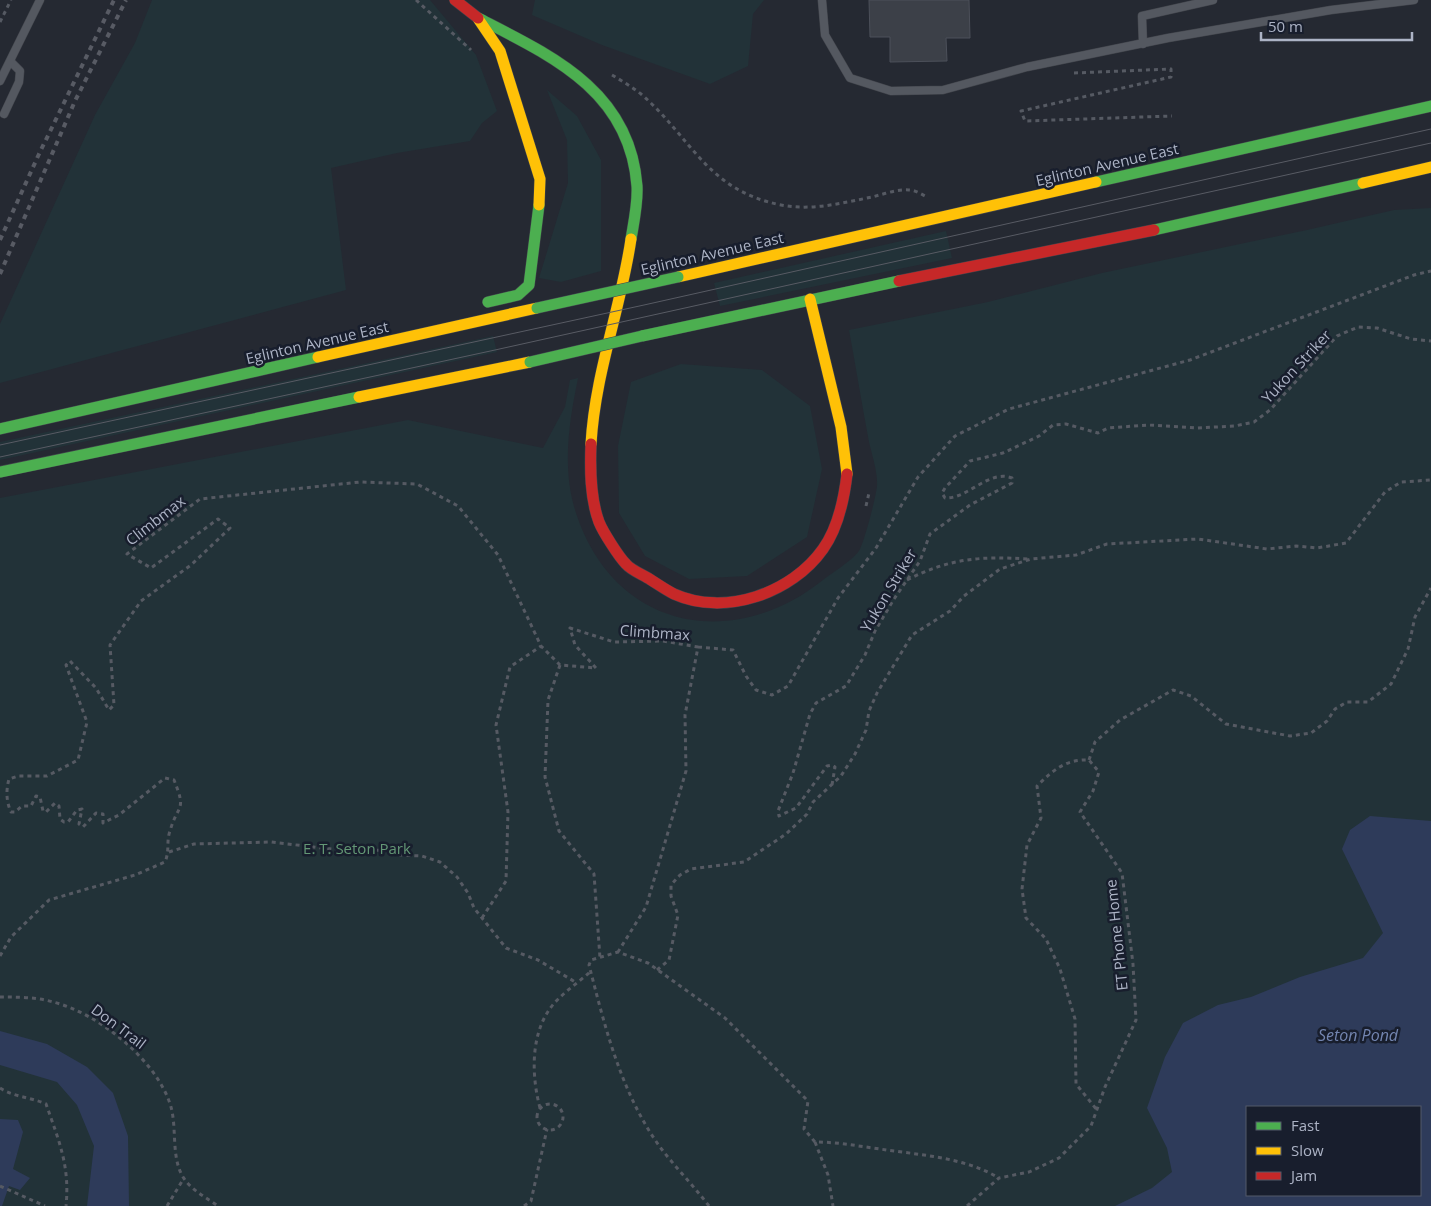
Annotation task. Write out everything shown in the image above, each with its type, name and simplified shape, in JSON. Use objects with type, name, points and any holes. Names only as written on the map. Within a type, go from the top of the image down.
[{"type":"main road","points":[[455,0],[478,18],[536,48],[577,76],[596,92],[625,138],[633,166],[638,198],[632,237],[595,396],[589,437],[591,492],[596,518],[610,544],[623,561],[642,576],[670,592],[690,600],[716,602],[743,602],[769,593],[798,576],[826,548],[839,522],[847,470],[840,423],[810,298]]},
{"type":"main road","points":[[474,306],[518,295],[529,285],[534,258],[540,192],[537,166],[500,51],[478,18]]},
{"type":"main road","name":"Eglinton Avenue East","points":[[0,429],[1431,106]]},
{"type":"main road","points":[[0,472],[164,436],[530,362],[810,298],[1115,239],[1431,167]]},
{"type":"main road","points":[[275,367],[377,332]]},
{"type":"lane","points":[[0,81],[40,0]]},
{"type":"lane","points":[[822,0],[825,34],[850,78],[891,91],[943,90],[1027,67],[1143,44],[1332,10],[1414,0]]},
{"type":"lane","points":[[1143,44],[1142,16],[1213,0]]},
{"type":"lane","points":[[4,114],[19,82],[20,71],[10,61]]},
{"type":"path","points":[[0,22],[11,0]]},
{"type":"path","points":[[416,0],[474,54]]},
{"type":"path","points":[[1071,73],[1171,69],[1171,77],[1021,111],[1025,121],[1172,116]]},
{"type":"path","points":[[610,74],[640,94],[699,159],[720,178],[759,199],[782,205],[807,208],[911,190],[927,197],[937,207],[941,218]]},
{"type":"path","points":[[698,647],[733,650],[746,676],[756,690],[772,695],[788,686],[838,598],[876,548],[918,477],[955,436],[1009,409],[1190,360],[1414,275],[1431,271]]},
{"type":"path","name":"Yukon Striker","points":[[832,786],[835,767],[832,765],[827,766],[796,808],[779,816],[778,811],[793,773],[810,714],[816,703],[846,686],[865,655],[875,631],[906,580],[920,561],[930,534],[970,505],[1012,483],[1012,478],[1005,475],[991,478],[977,487],[951,498],[945,498],[942,493],[945,488],[970,460],[1003,453],[1039,436],[1053,425],[1066,424],[1098,433],[1108,428],[1148,425],[1197,428],[1235,426],[1254,422],[1270,410],[1337,336],[1358,327],[1377,328],[1411,339],[1431,341]]},
{"type":"path","points":[[906,580],[943,564],[974,558],[1031,559],[1076,555],[1107,544],[1198,539],[1267,549],[1296,546],[1317,548],[1346,544],[1385,492],[1401,482],[1431,480]]},
{"type":"path","name":"Climbmax","points":[[169,852],[169,832],[181,810],[182,798],[174,780],[165,778],[119,815],[103,823],[103,814],[96,813],[83,827],[79,824],[82,809],[78,810],[68,822],[64,822],[60,819],[60,806],[55,803],[46,812],[43,811],[40,797],[36,796],[31,806],[22,806],[15,812],[12,812],[8,806],[6,790],[9,779],[18,776],[48,776],[78,760],[87,722],[66,665],[70,661],[96,688],[109,710],[114,706],[110,645],[141,601],[191,565],[230,528],[218,519],[151,568],[128,554],[200,499],[360,482],[417,484],[458,506],[498,555],[541,646],[560,666],[596,668],[575,645],[570,628],[614,642],[663,641],[698,647],[685,715],[686,771],[646,906],[618,952]]},
{"type":"path","points":[[864,508],[869,485]]},
{"type":"path","points":[[657,970],[669,960],[678,915],[670,896],[671,885],[680,875],[691,869],[735,865],[757,855],[786,834],[807,814],[813,802],[841,776],[855,754],[866,730],[869,711],[876,693],[912,635],[950,611],[964,596],[1000,569],[1031,559]]},
{"type":"path","points":[[1097,1110],[1076,1084],[1075,1019],[1060,969],[1046,938],[1026,918],[1022,889],[1027,845],[1041,818],[1037,786],[1051,772],[1075,759],[1089,760],[1095,742],[1120,720],[1173,690],[1191,696],[1226,724],[1290,736],[1311,733],[1326,721],[1335,709],[1347,702],[1368,702],[1391,684],[1408,649],[1415,617],[1431,588]]},
{"type":"path","points":[[482,918],[506,881],[508,812],[496,725],[510,667],[541,646]]},
{"type":"path","points":[[560,666],[548,700],[545,777],[559,831],[594,874],[600,958]]},
{"type":"path","name":"ET Phone Home","points":[[999,1178],[1029,1172],[1059,1158],[1091,1126],[1136,1020],[1133,964],[1122,873],[1080,812],[1093,791],[1099,772],[1089,760]]},
{"type":"path","points":[[0,956],[11,937],[49,900],[135,875],[165,862],[169,852],[194,844],[272,842],[348,851],[386,850],[400,855],[422,856],[440,862],[457,877],[482,918],[506,948],[538,960],[577,983]]},
{"type":"path","points":[[709,1206],[658,1144],[636,1105],[604,1027],[590,962],[618,952],[648,963],[725,1018],[808,1101],[804,1129],[815,1142],[828,1175],[833,1206]]},
{"type":"path","points":[[547,1129],[538,1122],[537,1115],[540,1108],[534,1063],[539,1032],[549,1010],[591,971]]},
{"type":"path","name":"Don Trail","points":[[0,997],[52,1001],[78,1010],[142,1056],[160,1080],[171,1107],[178,1166],[184,1178],[194,1189],[218,1206]]},
{"type":"path","points":[[0,1088],[11,1096],[29,1096],[46,1104],[64,1153],[68,1186],[66,1206]]},
{"type":"path","points":[[540,1108],[552,1104],[559,1108],[562,1115],[558,1126],[547,1129]]},
{"type":"path","points":[[524,1206],[531,1201],[547,1129]]},
{"type":"path","points":[[815,1142],[836,1142],[933,1156],[985,1170],[999,1178],[967,1206]]},
{"type":"path","points":[[168,1206],[184,1178]]},
{"type":"path","points":[[0,1186],[44,1206]]},
{"type":"path","points":[[531,1201],[534,1206]]},
{"type":"green space","points":[[152,0],[430,0],[476,55],[497,111],[482,123],[470,141],[397,153],[331,168],[346,290],[0,383],[0,324],[95,115],[135,43]]},
{"type":"green space","points":[[535,0],[764,0],[753,14],[748,66],[710,84],[602,45],[532,15]]},
{"type":"green space","points":[[547,90],[577,116],[601,160],[601,271],[561,282],[539,278],[568,183],[567,140]]},
{"type":"green space","name":"E. T. Seton Park","points":[[1431,208],[1431,1206],[0,1206],[0,498],[408,420],[543,448],[565,407],[570,380],[578,378],[568,447],[569,481],[577,516],[595,554],[619,584],[648,605],[681,618],[716,621],[752,616],[788,603],[854,557],[862,544],[877,481],[849,330],[988,302],[1102,273],[1394,210]]},
{"type":"green space","points":[[946,231],[952,258],[720,306],[714,283]]},
{"type":"green space","points":[[493,336],[497,352],[0,460],[0,442]]},
{"type":"green space","points":[[681,364],[762,370],[810,406],[822,469],[807,537],[747,576],[689,579],[645,556],[619,513],[618,446],[631,382]]},
{"type":"water","name":"Seton Pond","points":[[1370,816],[1431,821],[1431,1206],[1115,1206],[1152,1188],[1172,1172],[1167,1148],[1147,1108],[1165,1057],[1183,1023],[1218,1005],[1251,997],[1300,977],[1363,958],[1383,933],[1342,849],[1350,830]]},
{"type":"water","points":[[0,1031],[47,1044],[87,1067],[113,1093],[128,1136],[129,1206],[87,1206],[94,1146],[77,1105],[57,1082],[0,1065]]},
{"type":"water","points":[[0,1119],[18,1120],[23,1132],[13,1169],[30,1178],[20,1190],[9,1186],[2,1206],[0,1206]]},
{"type":"building","points":[[869,0],[969,0],[970,38],[946,38],[947,61],[890,62],[890,37],[870,37]]},
{"type":"tram line","points":[[0,445],[644,305],[1431,129]]},
{"type":"tram line","points":[[0,457],[495,350],[1431,143]]},
{"type":"railway","points":[[0,240],[39,154],[114,0]]},
{"type":"railway","points":[[0,274],[75,101],[126,0]]},
{"type":"traffic: fast","points":[[478,18],[533,47],[583,81],[603,101],[620,125],[631,153],[637,186],[636,212],[631,239]]},
{"type":"traffic: fast","points":[[1096,182],[1431,106]]},
{"type":"traffic: fast","points":[[1154,230],[1363,183]]},
{"type":"traffic: fast","points":[[488,302],[518,295],[529,285],[539,205]]},
{"type":"traffic: fast","points":[[537,308],[678,277]]},
{"type":"traffic: fast","points":[[642,336],[899,281]]},
{"type":"traffic: fast","points":[[530,362],[642,336]]},
{"type":"traffic: fast","points":[[0,429],[318,357]]},
{"type":"traffic: fast","points":[[0,472],[359,397]]},
{"type":"traffic: slow","points":[[479,20],[500,51],[540,179],[539,205]]},
{"type":"traffic: slow","points":[[1363,183],[1431,167]]},
{"type":"traffic: slow","points":[[678,277],[1096,182]]},
{"type":"traffic: slow","points":[[591,444],[593,418],[603,366],[627,265],[631,239]]},
{"type":"traffic: slow","points":[[810,299],[841,427],[847,474]]},
{"type":"traffic: slow","points":[[318,357],[537,308]]},
{"type":"traffic: slow","points":[[359,397],[530,362]]},
{"type":"traffic: jam","points":[[455,0],[478,18]]},
{"type":"traffic: jam","points":[[899,281],[1154,230]]},
{"type":"traffic: jam","points":[[591,444],[592,493],[596,513],[604,532],[623,561],[631,569],[674,594],[714,603],[756,597],[776,589],[810,565],[823,549],[833,532],[840,513],[847,474]]}]
